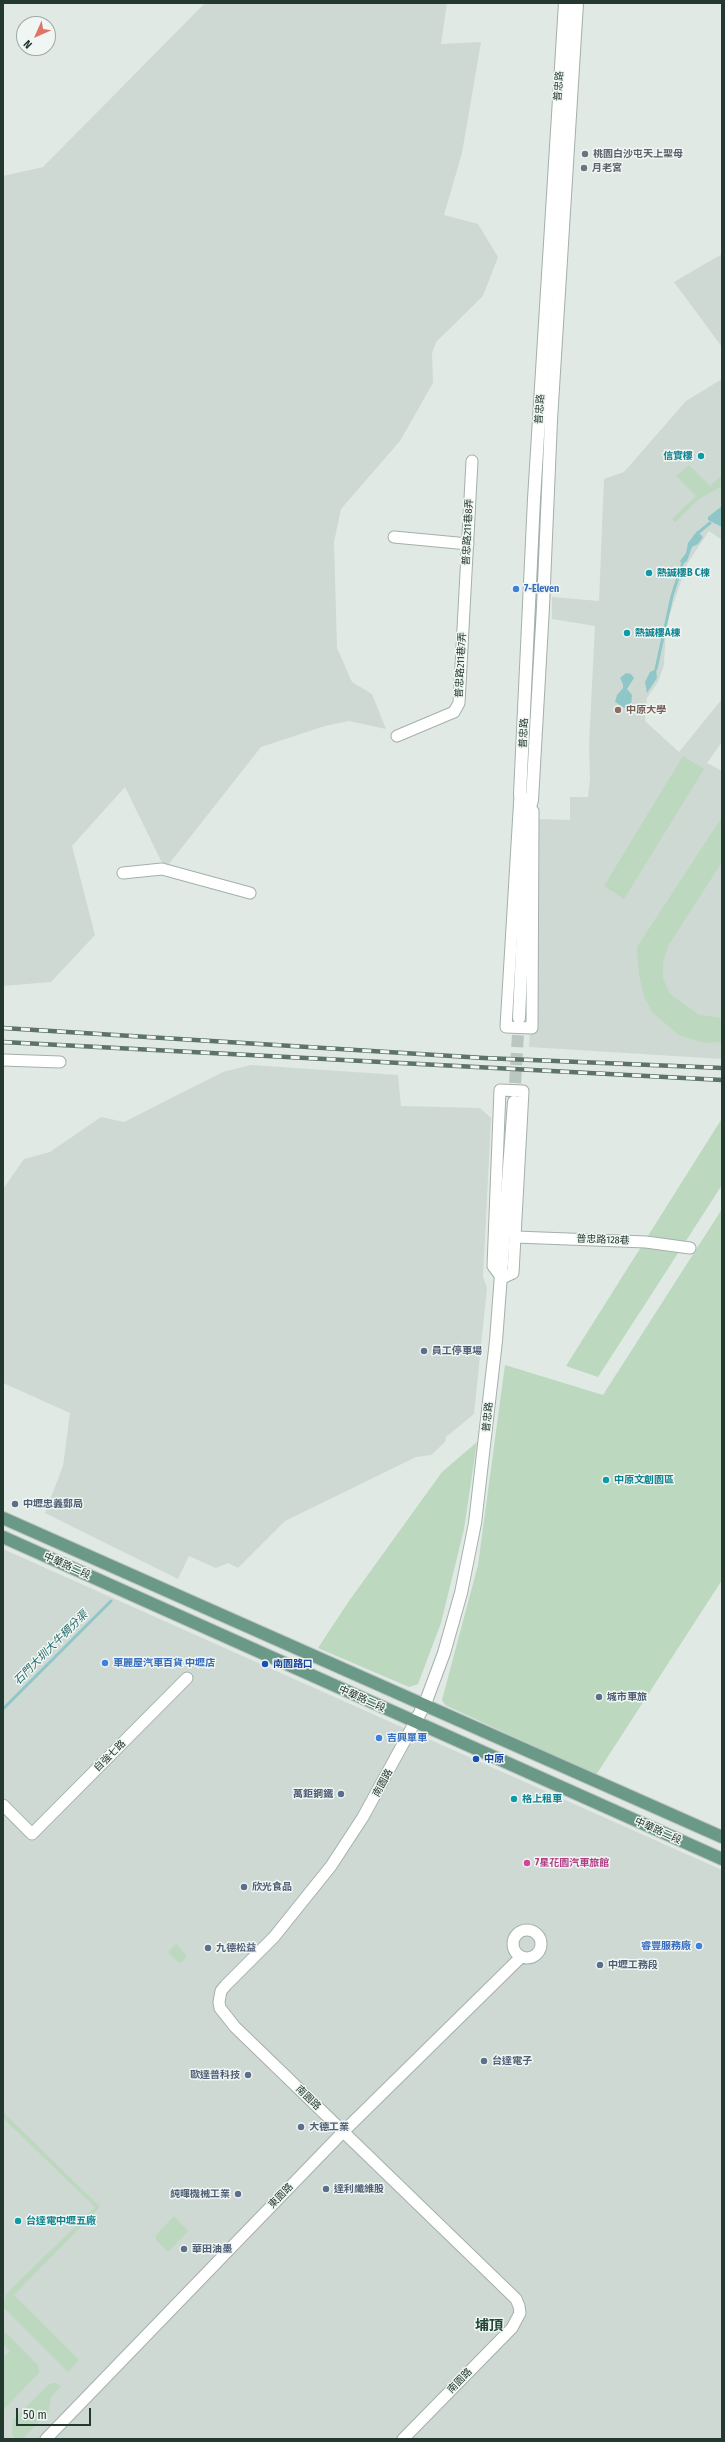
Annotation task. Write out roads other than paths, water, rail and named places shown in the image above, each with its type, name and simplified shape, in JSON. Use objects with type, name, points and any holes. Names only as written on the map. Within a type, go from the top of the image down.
[{"type":"main road","name":"中華路二段","points":[[3,1518],[722,1837]]},
{"type":"main road","name":"中華路二段","points":[[3,1537],[722,1859]]},
{"type":"street","name":"普忠路","points":[[528,814],[520,794],[534,499],[565,3]]},
{"type":"street","name":"普忠路","points":[[519,1018],[528,814],[532,800],[543,607],[551,420],[577,3]]},
{"type":"street","name":"普忠路211巷8弄","points":[[464,603],[472,461]]},
{"type":"street","points":[[394,537],[468,544]]},
{"type":"street","name":"普忠路211巷7弄","points":[[397,736],[454,712],[459,703],[464,603]]},
{"type":"street","points":[[520,794],[506,1026],[532,1028],[532,800]]},
{"type":"street","points":[[123,873],[162,869],[250,893]]},
{"type":"street","points":[[3,1060],[60,1062]]},
{"type":"street","points":[[500,1090],[523,1091],[516,1237],[513,1273],[502,1278],[493,1266],[500,1090]]},
{"type":"street","name":"普忠路","points":[[415,1722],[425,1704],[444,1653],[461,1593],[474,1523],[502,1278],[514,1102]]},
{"type":"street","name":"普忠路128巷","points":[[516,1237],[646,1242],[690,1248]]},
{"type":"street","name":"自強七路","points":[[3,1805],[32,1834],[187,1678]]},
{"type":"street","name":"南園路","points":[[403,2439],[512,2328],[520,2314],[519,2306],[516,2299],[235,2027],[220,2008],[219,1997],[226,1985],[274,1937],[331,1866],[363,1817],[415,1722]]},
{"type":"street","name":"東園路","points":[[46,2439],[343,2132],[521,1957]]},
{"type":"water","points":[[722,506],[722,527],[708,520],[708,517]]},
{"type":"water","points":[[697,531],[703,537],[698,544],[692,547],[687,561],[682,565],[680,561],[686,553],[688,543]]},
{"type":"water","points":[[656,669],[657,678],[647,693],[645,682],[650,672]]},
{"type":"water","points":[[626,673],[631,674],[634,678],[627,689],[632,695],[631,706],[628,710],[615,702],[617,695],[623,688],[620,678]]},
{"type":"waterway","points":[[699,532],[710,523]]},
{"type":"waterway","points":[[656,669],[672,596],[682,565]]},
{"type":"waterway","name":"石門大圳大牛稠分渠","points":[[3,1709],[111,1601]]},
{"type":"tunnel","points":[[514,1101],[519,1018]]},
{"type":"railway","points":[[3,1028],[484,1058],[722,1068]]},
{"type":"railway","points":[[3,1042],[722,1080]]},
{"type":"place","name":"桃園白沙屯天上聖母","points":[[585,154]]},
{"type":"place","name":"月老宮","points":[[584,168]]},
{"type":"place","name":"信實樓","points":[[701,456]]},
{"type":"place","name":"熱誠樓B C棟","points":[[649,573]]},
{"type":"place","name":"7-Eleven","points":[[516,589]]},
{"type":"place","name":"熱誠樓A棟","points":[[627,633]]},
{"type":"place","name":"中原大學","points":[[618,710]]},
{"type":"place","name":"員工停車場","points":[[424,1351]]},
{"type":"place","name":"中原文創園區","points":[[606,1480]]},
{"type":"place","name":"中壢忠義郵局","points":[[15,1504]]},
{"type":"place","name":"車麗屋汽車百貨 中壢店","points":[[105,1663]]},
{"type":"place","name":"南園路口","points":[[265,1664]]},
{"type":"place","name":"城市車旅","points":[[599,1697]]},
{"type":"place","name":"吉興單車","points":[[379,1738]]},
{"type":"place","name":"中原","points":[[476,1759]]},
{"type":"place","name":"萬鉅鋼鐵","points":[[341,1794]]},
{"type":"place","name":"格上租車","points":[[514,1799]]},
{"type":"place","name":"7星花園汽車旅館","points":[[527,1863]]},
{"type":"place","name":"欣光食品","points":[[244,1887]]},
{"type":"place","name":"睿豐服務廠","points":[[699,1946]]},
{"type":"place","name":"九德松益","points":[[208,1948]]},
{"type":"place","name":"中壢工務段","points":[[600,1965]]},
{"type":"place","name":"台達電子","points":[[484,2061]]},
{"type":"place","name":"歐達普科技","points":[[248,2075]]},
{"type":"place","name":"大德工業","points":[[301,2127]]},
{"type":"place","name":"達利纖維股","points":[[326,2189]]},
{"type":"place","name":"純暉機械工業","points":[[238,2194]]},
{"type":"place","name":"台達電中壢五廠","points":[[18,2221]]},
{"type":"place","name":"華田油墨","points":[[184,2249]]},
{"type":"district","name":"埔頂","points":[[489,2326]]}]
